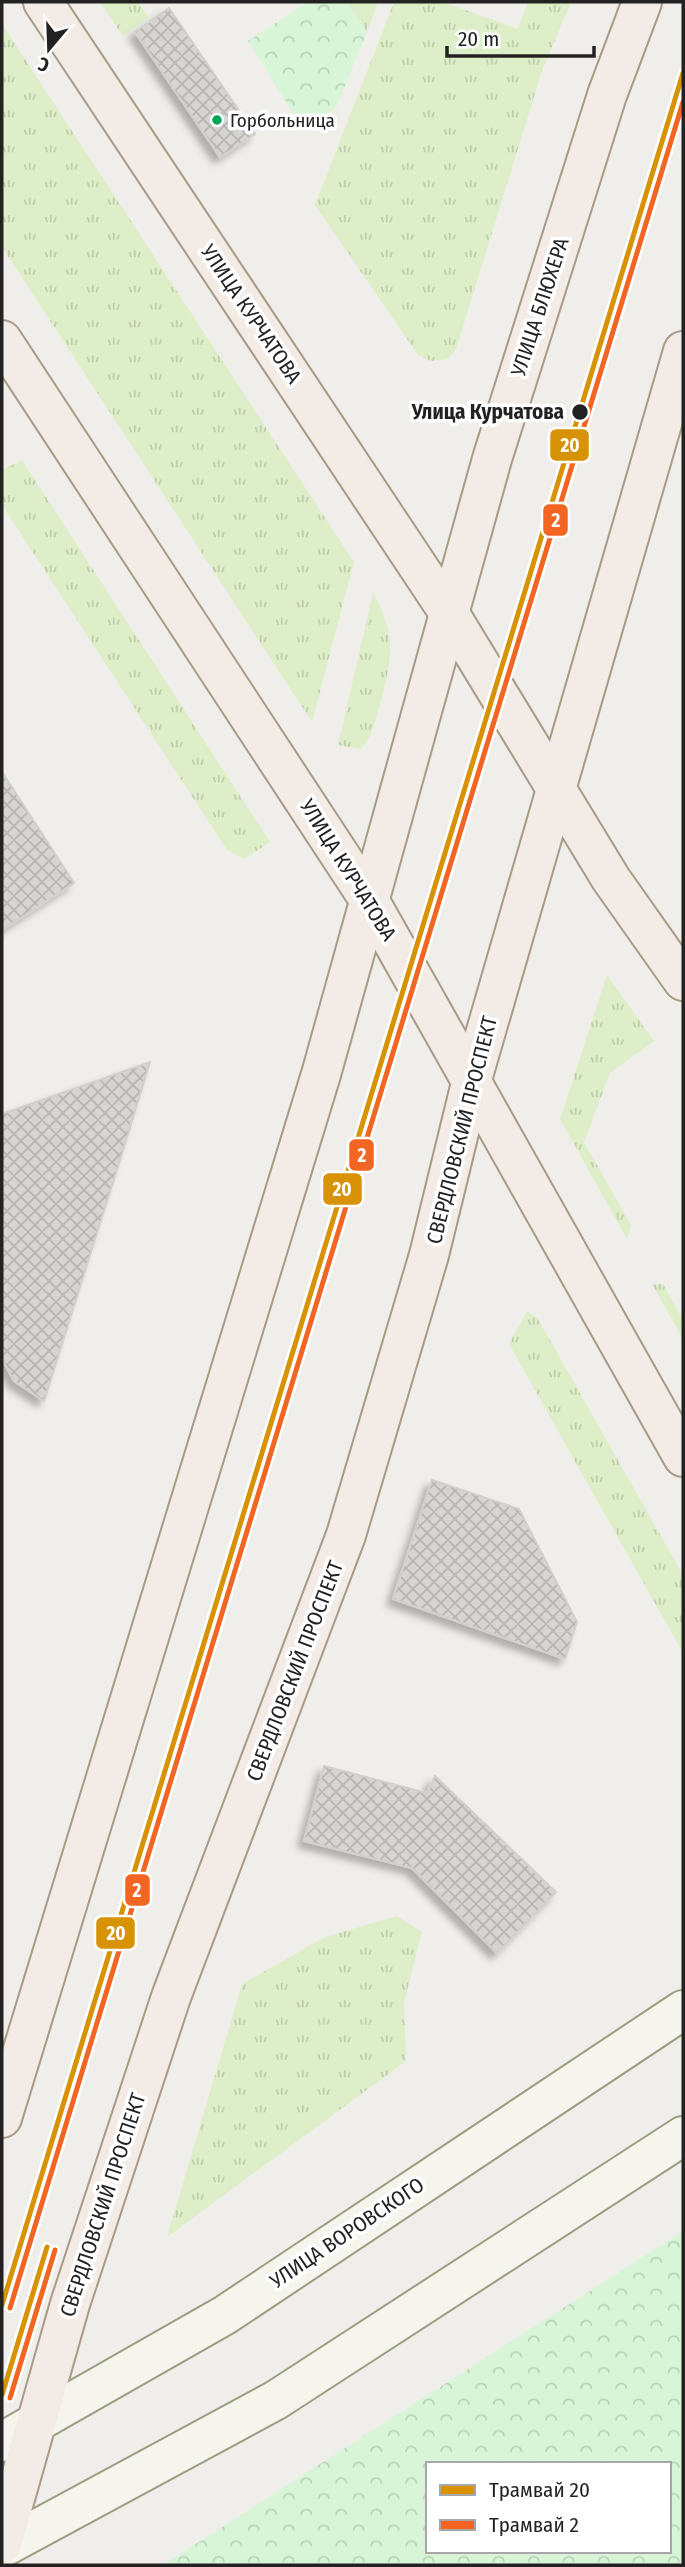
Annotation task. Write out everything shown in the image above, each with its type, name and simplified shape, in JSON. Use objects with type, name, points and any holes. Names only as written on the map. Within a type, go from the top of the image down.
[{"type":"main road","name":"УЛИЦА КУРЧАТОВА","points":[[43,2],[451,616],[611,879],[683,981]]},
{"type":"main road","name":"УЛИЦА БЛЮХЕРА","points":[[451,616],[496,446],[607,95],[642,2]]},
{"type":"main road","name":"УЛИЦА КУРЧАТОВА","points":[[2,340],[368,898],[683,1457]]},
{"type":"main road","points":[[557,789],[683,351]]},
{"type":"main road","points":[[2,2118],[322,1071],[368,898],[451,616]]},
{"type":"main road","name":"СВЕРДЛОВСКИЙ ПРОСПЕКТ","points":[[2,2546],[18,2433],[70,2304],[172,1997],[346,1535],[429,1255],[471,1083],[557,789]]},
{"type":"main road","name":"УЛИЦА ВОРОВСКОГО","points":[[18,2433],[225,2315],[683,2010]]},
{"type":"main road","points":[[2,2546],[276,2400],[683,2136]]},
{"type":"green space","points":[[100,2],[138,2],[148,17],[123,36]]},
{"type":"green space","points":[[308,2],[347,2],[367,32],[336,108],[303,129],[248,41]]},
{"type":"green space","points":[[347,2],[378,2],[367,32]]},
{"type":"green space","points":[[394,2],[443,2],[518,29],[528,2],[571,2],[542,71],[456,349],[448,359],[431,361],[418,355],[315,205]]},
{"type":"green space","points":[[2,24],[354,562],[312,722],[2,247]]},
{"type":"green space","points":[[22,460],[270,842],[244,859],[227,850],[2,505],[2,470]]},
{"type":"green space","points":[[373,593],[386,622],[390,648],[375,722],[361,749],[338,745]]},
{"type":"green space","points":[[607,975],[654,1041],[610,1073],[584,1142],[631,1225],[627,1239],[560,1119]]},
{"type":"green space","points":[[652,1284],[663,1284],[683,1320],[683,1339]]},
{"type":"green space","points":[[527,1311],[538,1319],[683,1575],[683,1653],[509,1344]]},
{"type":"green space","points":[[397,1916],[422,1932],[404,2002],[406,2061],[167,2237],[242,1984],[325,1937]]},
{"type":"green space","points":[[683,2231],[683,2565],[163,2565]]},
{"type":"building","points":[[169,8],[255,134],[220,157],[135,32]]},
{"type":"building","points":[[2,772],[74,883],[2,930]]},
{"type":"building","points":[[150,1062],[44,1401],[14,1381],[2,1359],[2,1114]]},
{"type":"building","points":[[432,1480],[519,1509],[577,1622],[565,1659],[393,1599]]},
{"type":"building","points":[[324,1766],[427,1793],[435,1776],[556,1892],[497,1953],[412,1868],[304,1841]]},
{"type":"tram line","name":"20","points":[[2,2305],[683,73]]},
{"type":"tram line","name":"2","points":[[10,2308],[683,102]]},
{"type":"tram line","name":"20","points":[[2,2395],[47,2247]]},
{"type":"tram line","name":"2","points":[[10,2398],[55,2250]]},
{"type":"place","name":"Горбольница","points":[[217,120]]},
{"type":"place","name":"Улица Курчатова","points":[[580,412]]}]
